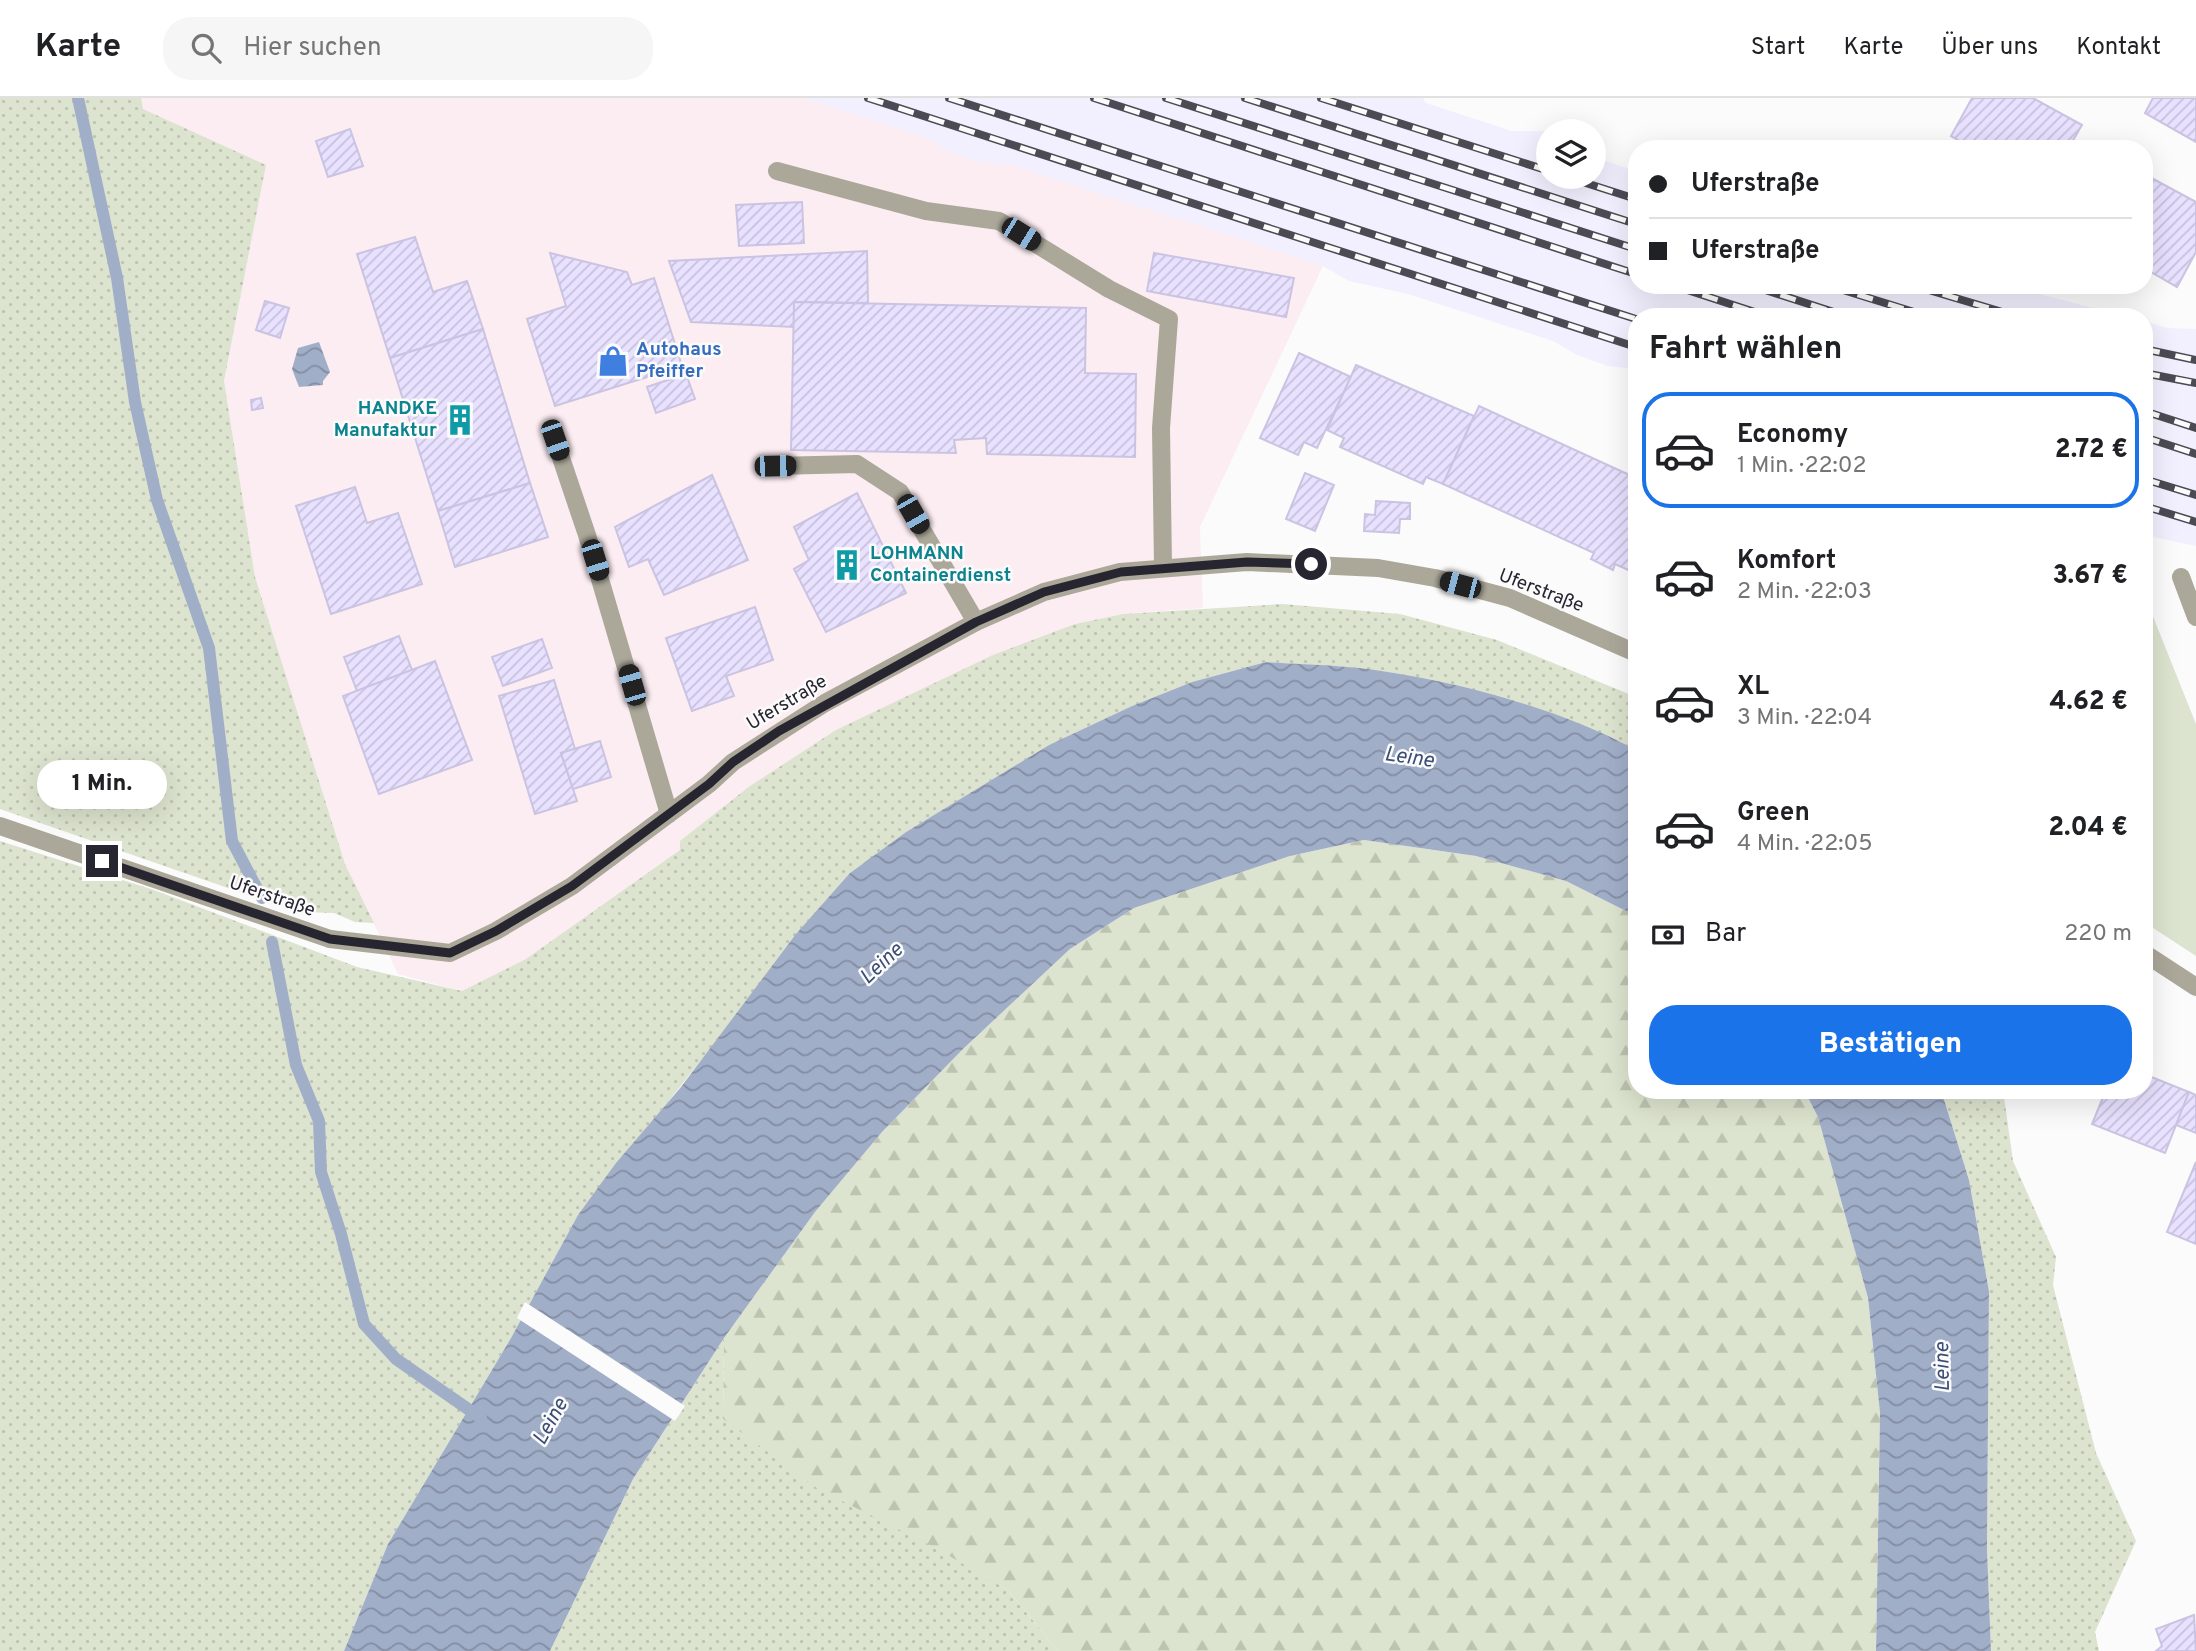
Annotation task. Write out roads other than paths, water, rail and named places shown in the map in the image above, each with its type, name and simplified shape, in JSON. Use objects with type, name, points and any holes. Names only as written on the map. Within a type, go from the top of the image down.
[{"type":"street","points":[[777,171],[926,211],[999,221],[1109,289],[1169,319],[1161,428],[1163,566]]},
{"type":"street","points":[[555,440],[587,535],[669,814]]},
{"type":"street","points":[[775,466],[857,464],[900,492],[976,622]]},
{"type":"street","name":"Uferstraße","points":[[0,826],[330,939],[450,953],[496,931],[572,886],[669,814],[733,762],[779,731],[976,622],[1044,592],[1121,572],[1163,566],[1247,562],[1378,568],[1423,576],[1510,598],[1628,650]]},
{"type":"street","points":[[2181,577],[2196,617]]},
{"type":"street","points":[[2153,959],[2196,987]]},
{"type":"water","points":[[319,342],[330,372],[323,385],[299,387],[292,369],[298,348]]},
{"type":"water","name":"Leine","points":[[1266,662],[1373,670],[1419,677],[1516,701],[1579,723],[1628,746],[1628,912],[1566,881],[1476,856],[1364,840],[1290,856],[1134,908],[1070,949],[963,1049],[882,1132],[815,1212],[724,1338],[633,1479],[550,1651],[344,1651],[388,1544],[511,1338],[578,1215],[616,1163],[681,1087],[796,934],[850,873],[906,832],[1049,745],[1132,706],[1192,682]]},
{"type":"water","name":"Leine","points":[[1809,1099],[1944,1099],[1969,1180],[1989,1291],[1987,1549],[1991,1651],[1876,1651],[1880,1413],[1868,1298],[1818,1117]]},
{"type":"waterway","points":[[78,98],[117,278],[135,402],[157,500],[209,648],[232,841],[262,898]]},
{"type":"waterway","points":[[272,942],[296,1065],[319,1121],[321,1172],[341,1234],[364,1324],[396,1359],[481,1418]]},
{"type":"railway","points":[[868,98],[1628,344]]},
{"type":"railway","points":[[949,98],[1628,316]]},
{"type":"railway","points":[[1094,98],[1628,271]]},
{"type":"railway","points":[[1166,98],[1628,246]]},
{"type":"railway","points":[[1245,98],[1628,221]]},
{"type":"railway","points":[[1321,98],[1536,167]]},
{"type":"railway","points":[[1605,189],[1628,196]]},
{"type":"railway","points":[[1700,294],[1742,308]]},
{"type":"railway","points":[[1778,294],[1821,308]]},
{"type":"railway","points":[[1856,294],[1901,308]]},
{"type":"railway","points":[[1942,294],[1989,308]]},
{"type":"railway","points":[[2153,351],[2196,360]]},
{"type":"railway","points":[[2153,375],[2196,383]]},
{"type":"railway","points":[[2153,414],[2196,428]]},
{"type":"railway","points":[[2153,440],[2196,454]]},
{"type":"railway","points":[[2153,482],[2196,495]]},
{"type":"railway","points":[[2153,509],[2196,522]]},
{"type":"place","name":"Autohaus Pfeiffer","points":[[613,361]]},
{"type":"place","name":"HANDKE Manufaktur","points":[[460,420]]},
{"type":"place","name":"LOHMANN Containerdienst","points":[[847,565]]}]
